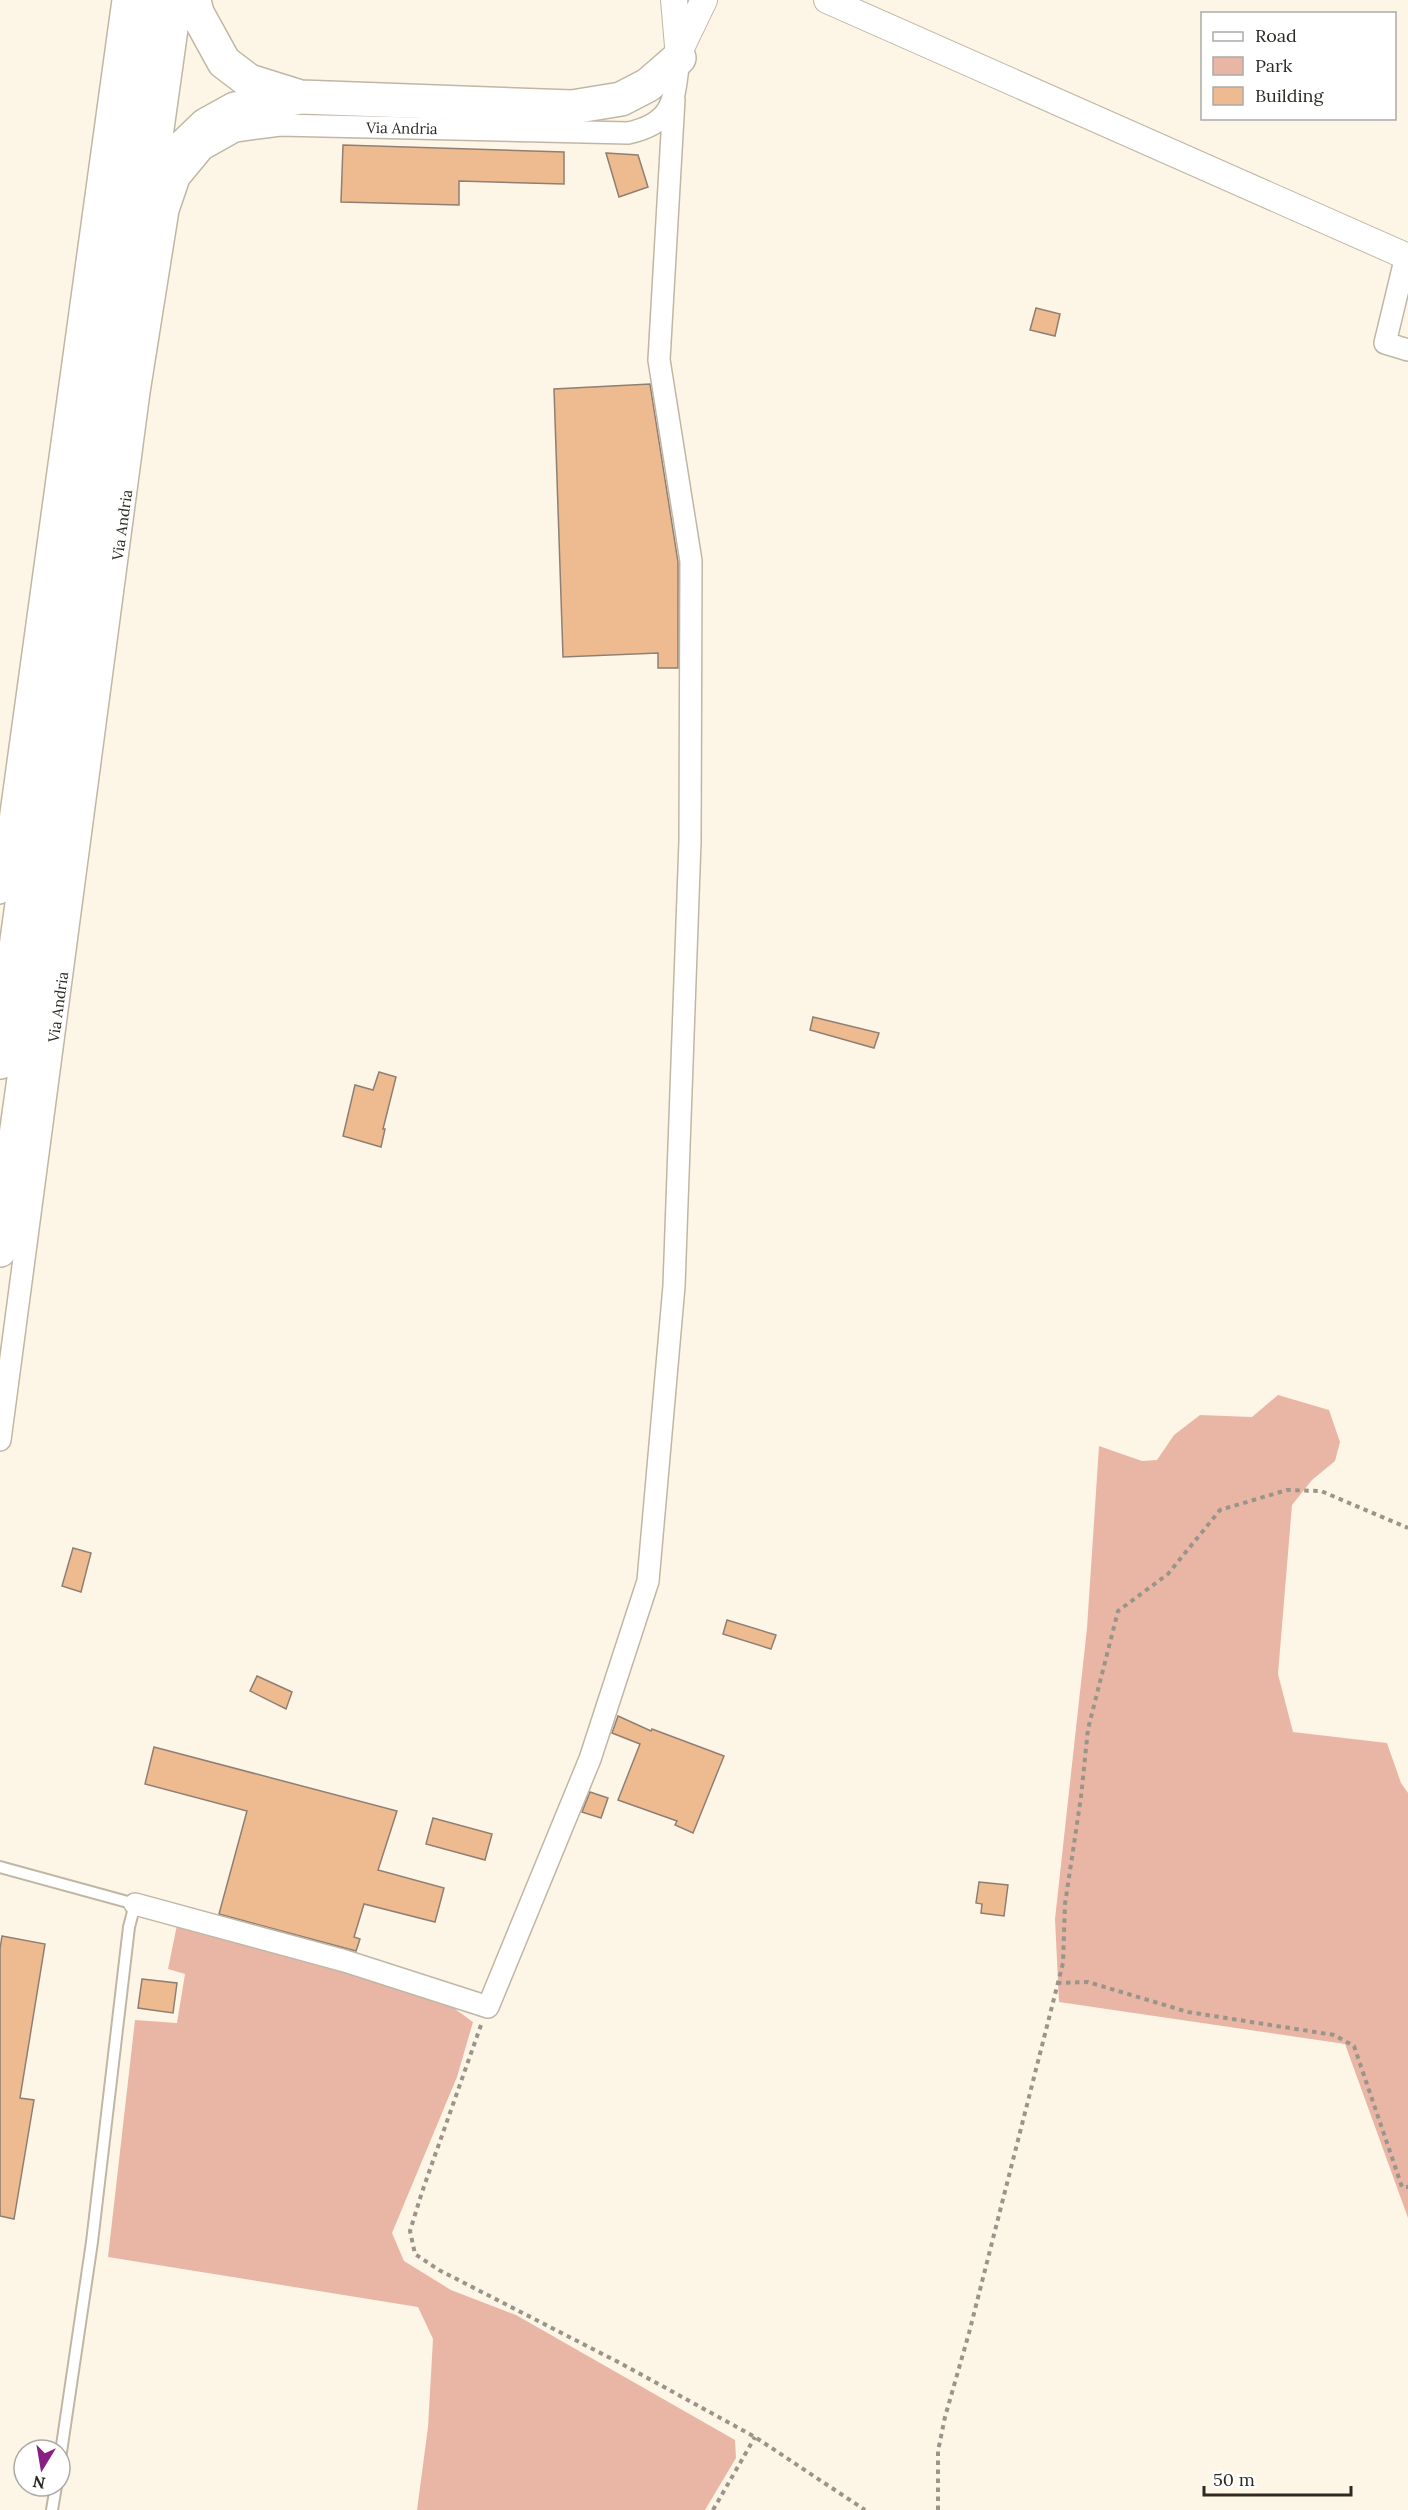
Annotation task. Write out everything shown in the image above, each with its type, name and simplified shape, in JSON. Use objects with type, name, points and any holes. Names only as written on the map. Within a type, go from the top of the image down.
[{"type":"highway","points":[[0,1062],[148,0]]},
{"type":"highway","points":[[0,1250],[175,0]]},
{"type":"highway","points":[[194,0],[197,14],[224,62],[249,81],[301,97]]},
{"type":"highway","points":[[132,308],[165,179],[179,151],[206,126],[235,109],[301,97],[572,106],[621,99],[648,85],[679,54]]},
{"type":"street","points":[[0,893],[123,0]]},
{"type":"street","points":[[674,0],[679,54]]},
{"type":"street","points":[[679,54],[704,0]]},
{"type":"street","points":[[827,0],[1407,257],[1384,343],[1408,350]]},
{"type":"street","name":"Via Andria","points":[[0,1440],[139,392],[168,210],[179,178],[203,149],[235,131],[280,125],[628,133],[649,129],[665,115],[674,99],[679,54]]},
{"type":"street","points":[[135,1904],[345,1961],[488,2007],[590,1758],[648,1581],[674,1286],[690,841],[691,561],[659,360],[674,99]]},
{"type":"lane","points":[[0,1867],[135,1904],[129,1927],[92,2242],[63,2438]]},
{"type":"path","points":[[938,2510],[938,2451],[945,2417],[969,2332],[1062,1963],[1065,1904],[1081,1797],[1088,1729],[1118,1611],[1168,1574],[1220,1510],[1287,1490],[1321,1491],[1408,1528]]},
{"type":"path","points":[[1057,1983],[1088,1982],[1188,2012],[1334,2035],[1344,2040],[1354,2046],[1402,2187],[1408,2187]]},
{"type":"path","points":[[488,2007],[410,2231],[415,2254],[439,2270],[622,2364],[755,2437],[864,2510]]},
{"type":"path","points":[[713,2510],[755,2437]]},
{"type":"green space","points":[[1278,1395],[1329,1410],[1340,1442],[1335,1461],[1312,1480],[1292,1505],[1278,1674],[1293,1732],[1387,1743],[1401,1783],[1408,1793],[1408,2218],[1345,2044],[1059,2002],[1055,1919],[1087,1628],[1099,1446],[1142,1461],[1157,1460],[1174,1435],[1200,1415],[1252,1417]]},
{"type":"green space","points":[[178,1920],[444,2001],[473,2022],[457,2077],[392,2233],[404,2261],[451,2290],[516,2315],[735,2440],[736,2458],[705,2510],[417,2510],[428,2427],[433,2339],[418,2307],[108,2257],[135,2020],[177,2023],[185,1974],[168,1969]]},
{"type":"building","points":[[343,145],[564,152],[564,184],[459,181],[459,205],[341,202]]},
{"type":"building","points":[[606,153],[638,155],[648,187],[619,197]]},
{"type":"building","points":[[1036,308],[1060,314],[1055,336],[1030,330]]},
{"type":"building","points":[[650,384],[678,562],[678,668],[658,668],[658,653],[563,657],[554,389]]},
{"type":"building","points":[[813,1017],[879,1033],[874,1048],[810,1030]]},
{"type":"building","points":[[379,1072],[396,1077],[383,1129],[385,1129],[381,1147],[343,1136],[355,1085],[373,1090]]},
{"type":"building","points":[[73,1548],[91,1553],[81,1592],[62,1586]]},
{"type":"building","points":[[727,1620],[776,1635],[771,1649],[723,1634]]},
{"type":"building","points":[[257,1676],[292,1692],[286,1709],[250,1691]]},
{"type":"building","points":[[618,1716],[651,1731],[652,1729],[724,1756],[693,1833],[675,1825],[677,1821],[618,1800],[640,1744],[612,1733]]},
{"type":"building","points":[[154,1747],[397,1811],[378,1870],[444,1888],[435,1922],[364,1904],[354,1937],[360,1939],[356,1951],[219,1914],[247,1811],[145,1784]]},
{"type":"building","points":[[590,1792],[608,1798],[601,1818],[582,1812]]},
{"type":"building","points":[[433,1818],[492,1834],[485,1860],[426,1844]]},
{"type":"building","points":[[979,1882],[1008,1885],[1004,1916],[981,1913],[982,1904],[976,1903]]},
{"type":"building","points":[[2,1936],[45,1944],[20,2098],[34,2100],[14,2219],[0,2216],[0,1949]]},
{"type":"building","points":[[142,1979],[177,1983],[173,2013],[138,2008]]}]
